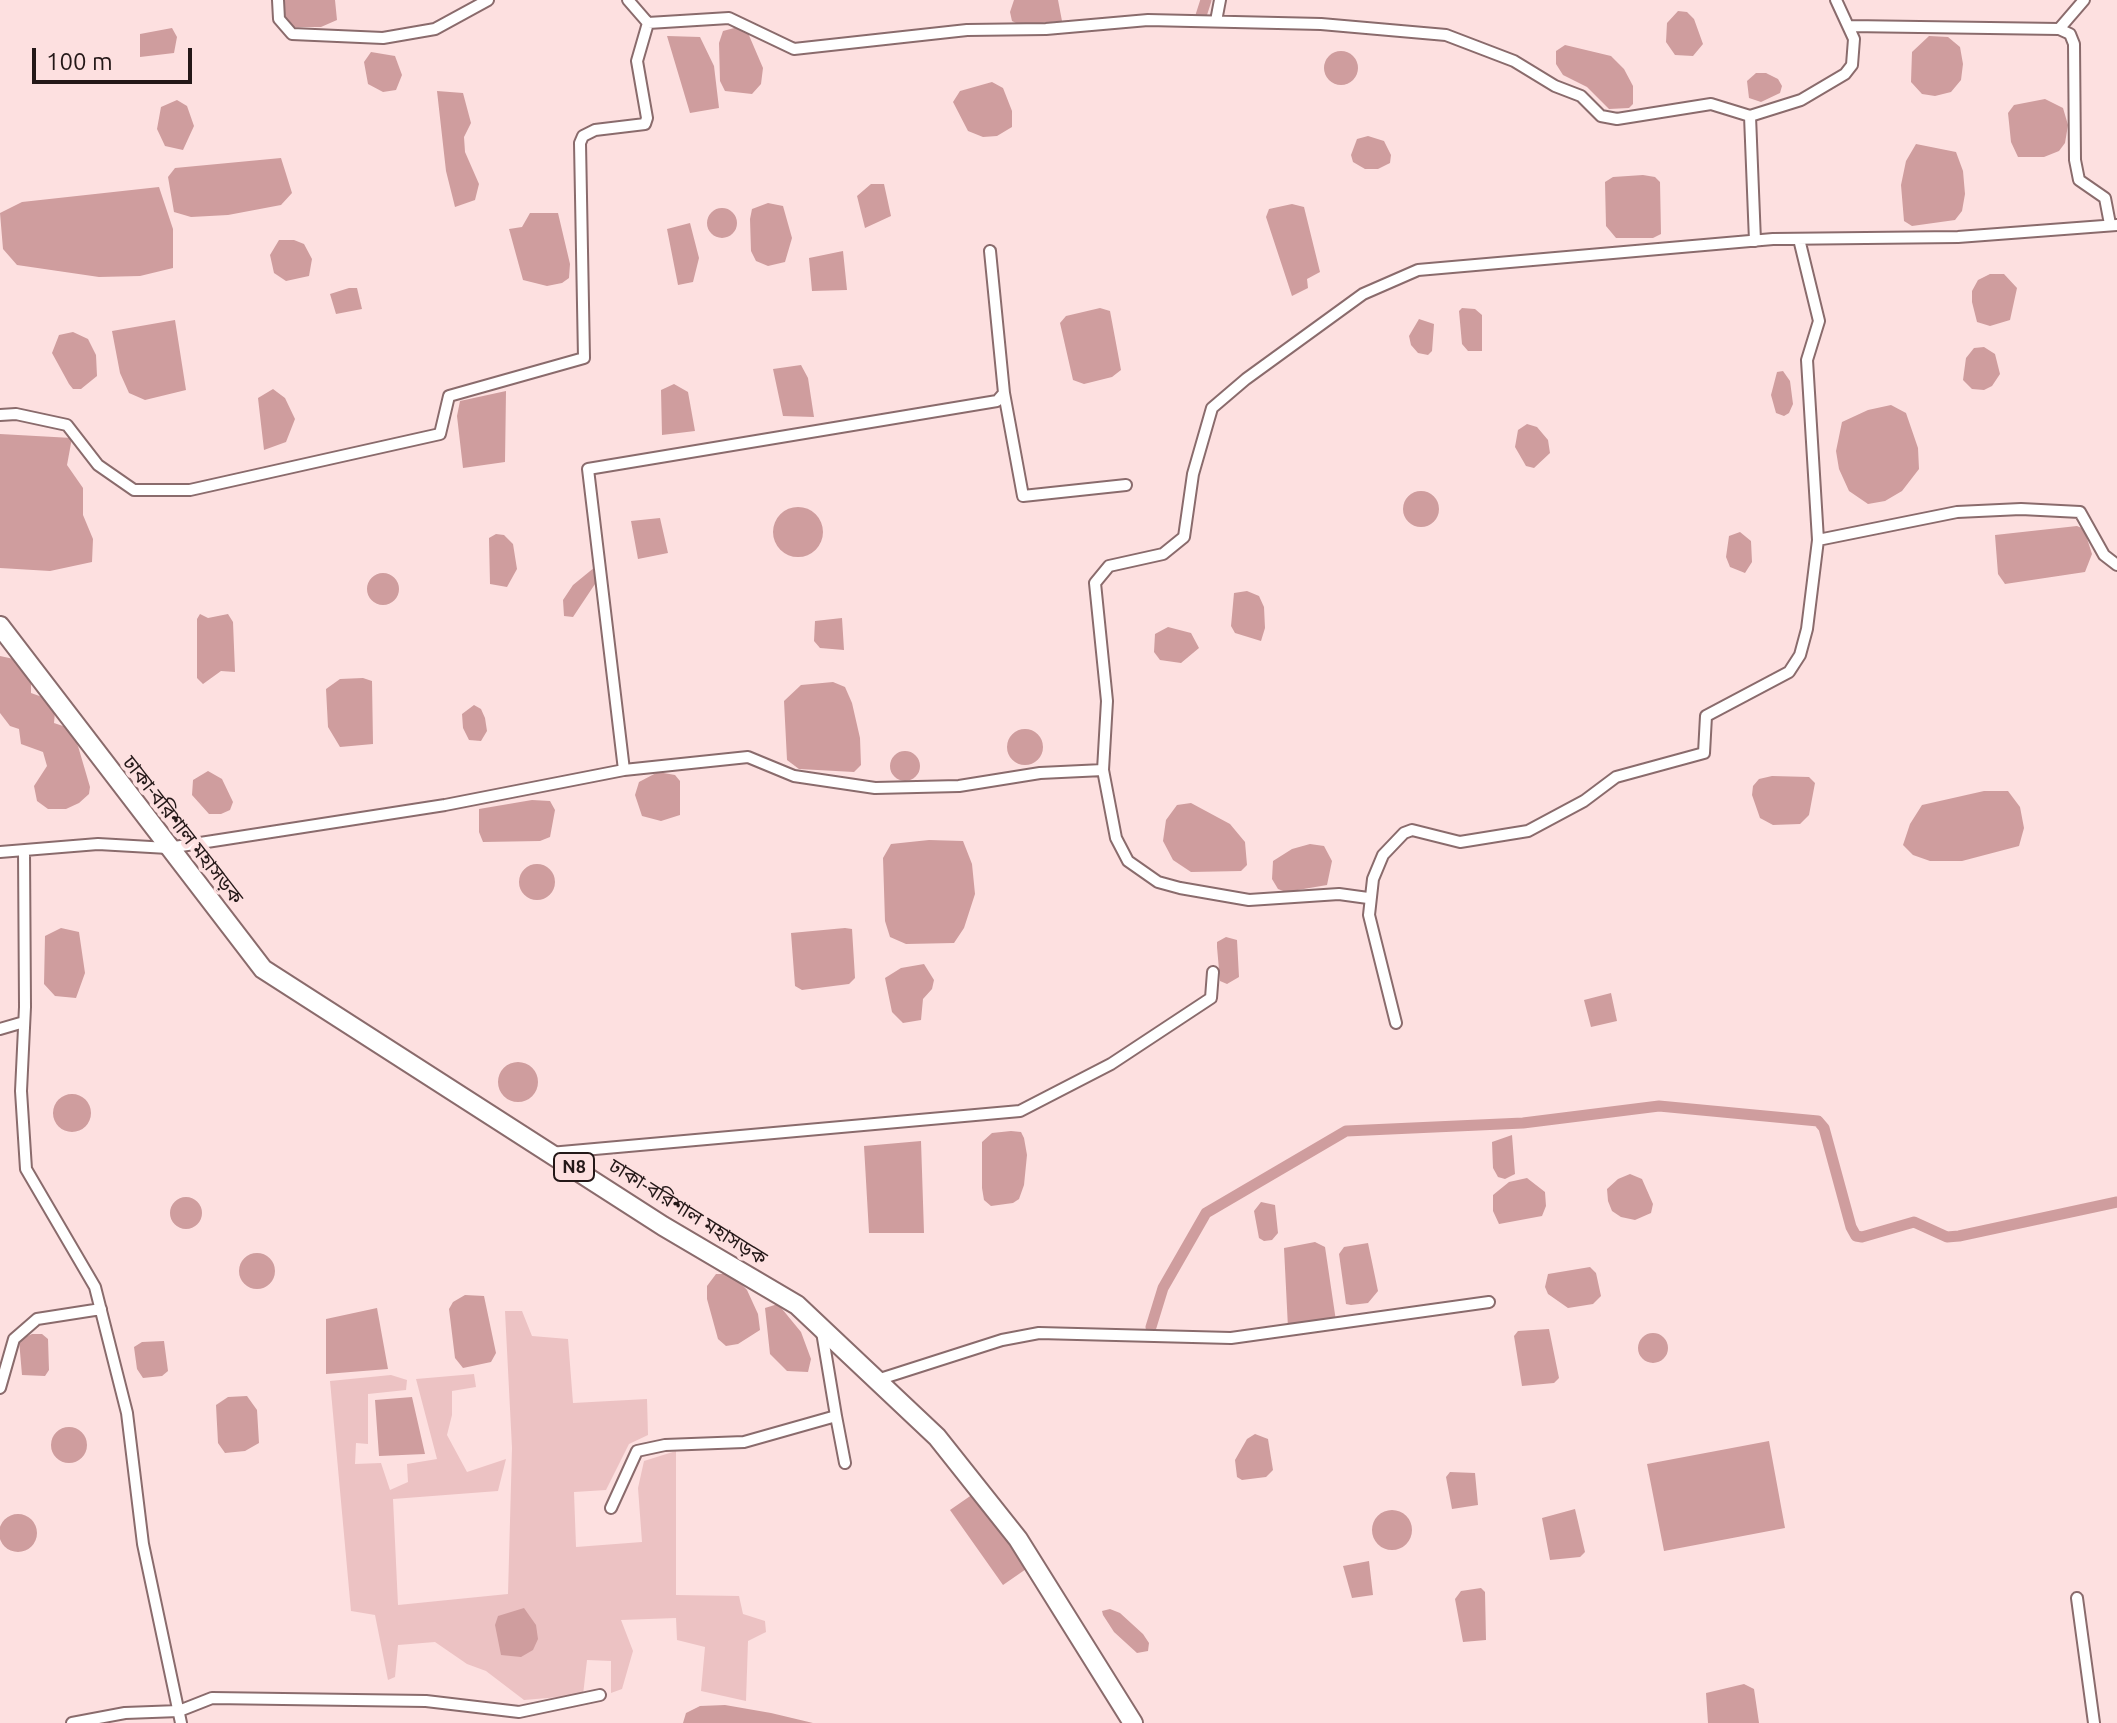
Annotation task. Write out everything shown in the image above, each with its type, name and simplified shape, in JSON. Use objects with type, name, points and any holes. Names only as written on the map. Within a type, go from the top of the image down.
[{"type":"highway","name":"ঢাকা-বরিশাল মহাসড়ক","points":[[0,626],[263,969],[548,1153],[797,1305],[937,1437],[1018,1539],[1133,1723]]},
{"type":"street","points":[[278,0],[279,19],[292,34],[383,38],[435,29],[488,0]]},
{"type":"street","points":[[628,0],[648,23]]},
{"type":"street","points":[[1216,21],[1220,0]]},
{"type":"street","points":[[648,23],[729,18],[794,49],[967,30],[1046,29],[1127,21],[1321,24],[1446,35],[1514,61],[1555,86],[1581,96],[1609,119],[1711,104],[1750,116],[1801,100],[1845,74],[1852,65],[1854,53],[1850,26],[1836,0]]},
{"type":"street","points":[[2059,29],[2084,0]]},
{"type":"street","points":[[0,415],[16,414],[67,425],[98,465],[134,490],[190,490],[440,434],[449,396],[584,358],[580,143],[583,136],[595,130],[645,124],[647,118],[637,61],[648,23]]},
{"type":"street","points":[[1368,898],[1339,894],[1249,900],[1158,882],[1128,861],[1116,838],[1103,770],[1107,701],[1095,583],[1109,566],[1163,554],[1184,537],[1193,474],[1212,408],[1246,379],[1363,294],[1418,270],[1755,241],[1958,237],[2114,225],[2105,198],[2079,180],[2075,160],[2074,44],[2070,34],[2059,29],[1850,26]]},
{"type":"street","points":[[1750,116],[1755,241]]},
{"type":"street","points":[[1396,1023],[1369,915],[1368,898],[1383,855],[1404,833],[1422,830],[1460,842],[1528,831],[1584,801],[1616,777],[1704,753],[1706,716],[1789,672],[1800,655],[1807,629],[1818,540],[1807,360],[1819,321],[1799,239]]},
{"type":"street","points":[[990,251],[1004,393],[1023,496],[1126,485]]},
{"type":"street","points":[[624,770],[588,469],[987,403],[997,401],[1004,393]]},
{"type":"street","points":[[1818,540],[1957,512],[2021,509],[2080,512],[2093,529],[2104,555],[2117,565]]},
{"type":"street","points":[[0,852],[98,844],[168,848],[445,805],[624,770],[748,757],[794,776],[875,788],[959,786],[1040,773],[1103,770]]},
{"type":"street","points":[[24,851],[21,1091],[26,1169],[95,1287],[127,1413],[143,1544],[180,1717]]},
{"type":"street","points":[[548,1153],[1020,1111],[1111,1064],[1211,998],[1213,972]]},
{"type":"street","points":[[0,1029],[24,1022]]},
{"type":"street","points":[[877,1380],[1002,1340],[1039,1333],[1231,1338],[1489,1302]]},
{"type":"street","points":[[0,1388],[14,1339],[37,1319],[101,1309]]},
{"type":"street","points":[[817,1324],[845,1463]]},
{"type":"street","points":[[611,1508],[637,1451],[665,1445],[744,1442],[836,1416]]},
{"type":"street","points":[[2077,1598],[2094,1723]]},
{"type":"street","points":[[72,1723],[125,1713],[180,1717],[212,1698],[254,1696],[426,1701],[519,1712],[600,1695]]},
{"type":"shaded area","points":[[284,0],[335,0],[337,20],[321,27],[294,27],[285,20]]},
{"type":"shaded area","points":[[1014,0],[1058,0],[1062,21],[1020,25],[1012,21],[1010,12]]},
{"type":"shaded area","points":[[1678,11],[1687,12],[1694,19],[1703,44],[1693,56],[1675,55],[1666,42],[1667,23]]},
{"type":"shaded area","points":[[738,27],[748,33],[763,68],[761,84],[752,94],[725,91],[720,81],[719,43],[723,31]]},
{"type":"shaded area","points":[[172,28],[177,37],[174,53],[140,57],[140,34]]},
{"type":"shaded area","points":[[667,36],[700,37],[714,66],[719,108],[690,113]]},
{"type":"shaded area","points":[[1929,36],[1948,37],[1960,47],[1963,64],[1961,80],[1951,92],[1935,96],[1922,94],[1911,82],[1912,52]]},
{"type":"shaded area","points":[[1565,45],[1611,56],[1624,69],[1633,86],[1633,104],[1629,108],[1609,109],[1587,87],[1563,75],[1556,64],[1556,51]]},
{"type":"shaded area","points":[[1341,51],[1353,56],[1358,68],[1353,80],[1341,85],[1329,80],[1324,68],[1329,56]]},
{"type":"shaded area","points":[[371,52],[395,56],[402,75],[396,90],[383,92],[368,84],[364,62]]},
{"type":"shaded area","points":[[1756,73],[1766,73],[1778,79],[1782,86],[1780,93],[1761,102],[1749,98],[1747,81]]},
{"type":"shaded area","points":[[992,82],[1003,88],[1012,111],[1012,127],[997,136],[983,137],[968,131],[953,102],[960,91]]},
{"type":"shaded area","points":[[437,91],[463,93],[471,123],[464,137],[465,152],[479,184],[475,200],[455,207],[446,171]]},
{"type":"shaded area","points":[[2045,99],[2063,108],[2068,125],[2065,143],[2059,151],[2044,157],[2018,157],[2011,142],[2008,113],[2014,105]]},
{"type":"shaded area","points":[[177,100],[187,106],[194,126],[183,150],[165,146],[157,129],[161,107]]},
{"type":"shaded area","points":[[1368,136],[1384,141],[1391,155],[1390,163],[1378,169],[1365,169],[1353,162],[1351,155],[1357,139]]},
{"type":"shaded area","points":[[1916,144],[1956,152],[1963,171],[1965,194],[1962,211],[1955,220],[1912,226],[1904,221],[1901,185],[1906,161]]},
{"type":"shaded area","points":[[281,158],[292,193],[281,205],[228,215],[191,217],[174,212],[168,177],[175,168]]},
{"type":"shaded area","points":[[1613,177],[1655,177],[1660,182],[1661,234],[1653,238],[1616,238],[1606,226],[1605,182]]},
{"type":"shaded area","points":[[871,184],[884,184],[891,216],[865,228],[857,196]]},
{"type":"shaded area","points":[[159,187],[173,229],[173,268],[140,276],[99,277],[17,265],[3,249],[0,213],[22,202]]},
{"type":"shaded area","points":[[768,203],[783,206],[792,238],[785,262],[768,266],[756,261],[751,251],[750,219],[752,209]]},
{"type":"shaded area","points":[[1292,204],[1304,207],[1320,272],[1307,279],[1308,288],[1292,296],[1266,217],[1269,209]]},
{"type":"shaded area","points":[[722,208],[733,212],[737,223],[733,234],[722,238],[711,234],[707,223],[711,212]]},
{"type":"shaded area","points":[[530,213],[558,213],[570,264],[569,278],[562,283],[547,286],[523,280],[509,229],[522,227]]},
{"type":"shaded area","points":[[690,223],[699,258],[693,282],[678,285],[667,229]]},
{"type":"shaded area","points":[[279,240],[304,244],[312,259],[309,276],[286,281],[274,273],[270,255]]},
{"type":"shaded area","points":[[843,251],[847,290],[812,291],[809,258]]},
{"type":"shaded area","points":[[1990,274],[2004,274],[2017,288],[2010,320],[1990,326],[1977,322],[1972,291],[1978,280]]},
{"type":"shaded area","points":[[357,288],[362,309],[336,314],[330,294]]},
{"type":"shaded area","points":[[1100,308],[1110,311],[1121,370],[1112,377],[1084,384],[1073,380],[1060,323],[1066,316]]},
{"type":"shaded area","points":[[1462,308],[1475,309],[1482,315],[1482,351],[1468,351],[1462,344],[1459,311]]},
{"type":"shaded area","points":[[1419,319],[1434,324],[1432,351],[1428,355],[1418,353],[1411,345],[1409,336]]},
{"type":"shaded area","points":[[175,320],[186,390],[145,400],[129,393],[120,373],[112,331]]},
{"type":"shaded area","points":[[73,332],[88,339],[96,355],[97,376],[81,389],[73,389],[52,353],[59,335]]},
{"type":"shaded area","points":[[1984,347],[1995,354],[2000,374],[1992,386],[1984,390],[1972,389],[1963,380],[1966,358],[1974,348]]},
{"type":"shaded area","points":[[801,365],[808,378],[814,417],[783,416],[773,369]]},
{"type":"shaded area","points":[[1783,371],[1790,381],[1793,404],[1784,416],[1776,413],[1771,395],[1777,372]]},
{"type":"shaded area","points":[[674,384],[688,392],[695,431],[662,435],[661,390]]},
{"type":"shaded area","points":[[273,389],[285,398],[295,419],[286,442],[264,450],[258,398]]},
{"type":"shaded area","points":[[506,391],[505,462],[463,468],[457,416],[460,401]]},
{"type":"shaded area","points":[[1891,405],[1906,413],[1918,448],[1919,469],[1902,491],[1885,501],[1868,504],[1849,491],[1839,469],[1836,451],[1842,422],[1868,410]]},
{"type":"shaded area","points":[[1527,424],[1537,427],[1548,440],[1550,453],[1534,468],[1526,466],[1515,447],[1518,430]]},
{"type":"shaded area","points":[[0,434],[72,438],[67,465],[83,488],[83,515],[93,539],[92,562],[50,571],[0,568]]},
{"type":"shaded area","points":[[1421,491],[1433,497],[1439,509],[1433,521],[1421,527],[1409,521],[1403,509],[1409,497]]},
{"type":"shaded area","points":[[798,507],[815,515],[823,532],[815,549],[798,557],[781,549],[773,532],[781,515]]},
{"type":"shaded area","points":[[660,518],[668,553],[638,559],[631,521]]},
{"type":"shaded area","points":[[2077,526],[2084,529],[2092,554],[2085,572],[2005,584],[1998,574],[1995,535]]},
{"type":"shaded area","points":[[1740,532],[1751,541],[1752,562],[1745,573],[1730,567],[1726,557],[1729,536]]},
{"type":"shaded area","points":[[496,534],[504,535],[513,544],[517,569],[507,587],[490,584],[489,538]]},
{"type":"shaded area","points":[[595,567],[597,581],[573,617],[564,616],[563,600],[573,585]]},
{"type":"shaded area","points":[[383,573],[394,578],[399,589],[394,600],[383,605],[372,600],[367,589],[372,578]]},
{"type":"shaded area","points":[[1247,591],[1259,596],[1264,607],[1265,628],[1261,641],[1235,633],[1231,626],[1234,593]]},
{"type":"shaded area","points":[[200,614],[208,618],[228,614],[233,622],[235,672],[221,671],[203,684],[197,678],[197,619]]},
{"type":"shaded area","points":[[842,618],[844,650],[820,648],[814,641],[815,621]]},
{"type":"shaded area","points":[[1168,627],[1191,633],[1199,648],[1181,663],[1160,660],[1154,652],[1155,634]]},
{"type":"shaded area","points":[[0,656],[23,661],[31,682],[31,693],[45,698],[55,712],[54,723],[69,728],[78,746],[90,787],[89,794],[79,803],[66,809],[48,809],[37,801],[34,786],[47,766],[43,752],[21,744],[19,729],[10,726],[0,713]]},
{"type":"shaded area","points":[[363,678],[372,681],[373,744],[340,747],[328,727],[326,689],[340,679]]},
{"type":"shaded area","points":[[833,682],[845,687],[852,703],[860,738],[861,765],[854,772],[799,769],[787,760],[784,701],[801,685]]},
{"type":"shaded area","points":[[474,705],[481,709],[485,718],[487,731],[481,741],[469,740],[463,728],[462,714]]},
{"type":"shaded area","points":[[1025,729],[1038,734],[1043,747],[1038,760],[1025,765],[1012,760],[1007,747],[1012,734]]},
{"type":"shaded area","points":[[905,751],[916,755],[920,766],[916,777],[905,781],[894,777],[890,766],[894,755]]},
{"type":"shaded area","points":[[208,771],[222,779],[233,802],[230,810],[221,814],[209,814],[192,795],[193,780]]},
{"type":"shaded area","points":[[658,772],[675,775],[680,781],[680,815],[661,821],[642,816],[635,795],[639,782]]},
{"type":"shaded area","points":[[1772,776],[1809,777],[1815,783],[1809,815],[1800,824],[1773,825],[1760,818],[1752,795],[1753,786],[1759,779]]},
{"type":"shaded area","points":[[1984,791],[2008,791],[2020,807],[2024,828],[2019,846],[1962,861],[1930,861],[1913,855],[1903,845],[1910,824],[1922,805]]},
{"type":"shaded area","points":[[532,800],[550,801],[555,810],[550,837],[540,841],[483,842],[479,832],[479,809]]},
{"type":"shaded area","points":[[1191,803],[1230,824],[1245,842],[1247,865],[1241,871],[1191,872],[1173,860],[1163,841],[1166,820],[1177,805]]},
{"type":"shaded area","points":[[929,840],[963,841],[972,864],[975,894],[964,928],[954,943],[906,944],[890,937],[885,921],[883,858],[891,844]]},
{"type":"shaded area","points":[[1310,844],[1324,846],[1332,861],[1327,885],[1286,892],[1278,889],[1272,879],[1273,861],[1292,849]]},
{"type":"shaded area","points":[[537,864],[550,869],[555,882],[550,895],[537,900],[524,895],[519,882],[524,869]]},
{"type":"shaded area","points":[[61,928],[79,932],[85,973],[76,998],[55,996],[44,984],[45,936]]},
{"type":"shaded area","points":[[852,929],[855,978],[849,984],[802,990],[795,986],[791,933]]},
{"type":"shaded area","points":[[1226,937],[1237,940],[1239,977],[1227,984],[1220,981],[1217,947],[1217,942]]},
{"type":"shaded area","points":[[924,964],[934,980],[932,989],[923,999],[921,1020],[903,1023],[892,1012],[885,978],[901,968]]},
{"type":"shaded area","points":[[1611,993],[1617,1021],[1591,1027],[1584,1000]]},
{"type":"shaded area","points":[[518,1062],[532,1068],[538,1082],[532,1096],[518,1102],[504,1096],[498,1082],[504,1068]]},
{"type":"shaded area","points":[[72,1094],[86,1099],[91,1113],[86,1127],[72,1132],[58,1127],[53,1113],[58,1099]]},
{"type":"shaded area","points":[[1021,1132],[1024,1138],[1027,1155],[1024,1185],[1019,1199],[1013,1203],[991,1206],[984,1200],[982,1188],[982,1142],[992,1133]]},
{"type":"shaded area","points":[[1512,1135],[1515,1174],[1505,1179],[1498,1177],[1493,1168],[1492,1142]]},
{"type":"shaded area","points":[[921,1141],[924,1233],[869,1233],[864,1146]]},
{"type":"shaded area","points":[[1630,1174],[1642,1179],[1653,1204],[1651,1213],[1635,1220],[1612,1211],[1608,1201],[1607,1189]]},
{"type":"shaded area","points":[[1527,1178],[1545,1192],[1546,1206],[1542,1216],[1499,1224],[1493,1211],[1493,1195],[1509,1182]]},
{"type":"shaded area","points":[[186,1197],[198,1201],[202,1213],[198,1225],[186,1229],[174,1225],[170,1213],[174,1201]]},
{"type":"shaded area","points":[[1261,1202],[1275,1205],[1278,1233],[1272,1240],[1259,1238],[1254,1211]]},
{"type":"shaded area","points":[[1315,1242],[1325,1247],[1336,1321],[1288,1328],[1284,1248]]},
{"type":"shaded area","points":[[1368,1243],[1378,1291],[1368,1303],[1346,1304],[1339,1254],[1344,1247]]},
{"type":"shaded area","points":[[257,1253],[270,1258],[275,1271],[270,1284],[257,1289],[244,1284],[239,1271],[244,1258]]},
{"type":"shaded area","points":[[1590,1267],[1596,1273],[1601,1296],[1593,1304],[1568,1308],[1548,1294],[1545,1287],[1548,1274]]},
{"type":"shaded area","points":[[716,1274],[732,1274],[747,1290],[758,1314],[760,1330],[738,1344],[726,1346],[718,1339],[707,1299],[707,1286]]},
{"type":"shaded area","points":[[465,1295],[484,1296],[496,1353],[491,1362],[463,1368],[455,1358],[449,1309],[453,1302]]},
{"type":"shaded area","points":[[778,1304],[801,1332],[811,1359],[808,1372],[787,1371],[770,1354],[765,1308]]},
{"type":"shaded area","points":[[377,1308],[388,1369],[326,1374],[326,1319]]},
{"type":"shaded area","points":[[505,1311],[522,1311],[532,1336],[568,1339],[573,1403],[647,1399],[648,1435],[629,1444],[606,1490],[574,1492],[576,1547],[642,1542],[638,1488],[644,1461],[676,1451],[676,1595],[739,1596],[743,1614],[765,1621],[766,1632],[748,1641],[746,1701],[701,1691],[705,1647],[677,1640],[676,1618],[621,1620],[633,1651],[622,1689],[611,1693],[611,1661],[587,1660],[583,1695],[524,1700],[486,1671],[467,1664],[435,1642],[398,1645],[395,1677],[388,1680],[375,1615],[351,1611],[330,1381],[391,1375],[407,1380],[406,1390],[368,1394],[368,1444],[356,1443],[355,1464],[381,1463],[390,1490],[408,1482],[407,1464],[437,1459],[416,1379],[474,1374],[476,1387],[452,1391],[452,1415],[447,1435],[467,1472],[506,1459],[498,1491],[393,1499],[398,1605],[508,1594],[512,1448]]},
{"type":"shaded area","points":[[1549,1329],[1559,1378],[1554,1383],[1522,1386],[1514,1336],[1518,1331]]},
{"type":"shaded area","points":[[1653,1333],[1664,1337],[1668,1348],[1664,1359],[1653,1363],[1642,1359],[1638,1348],[1642,1337]]},
{"type":"shaded area","points":[[32,1334],[42,1334],[48,1339],[49,1370],[45,1376],[22,1375],[19,1340]]},
{"type":"shaded area","points":[[164,1341],[168,1371],[162,1376],[143,1378],[137,1369],[134,1347],[142,1342]]},
{"type":"shaded area","points":[[247,1396],[257,1410],[259,1443],[245,1451],[225,1453],[218,1443],[216,1405],[228,1397]]},
{"type":"shaded area","points":[[412,1397],[425,1454],[379,1456],[375,1400]]},
{"type":"shaded area","points":[[69,1427],[81,1433],[87,1445],[81,1457],[69,1463],[57,1457],[51,1445],[57,1433]]},
{"type":"shaded area","points":[[1255,1434],[1268,1439],[1273,1470],[1266,1477],[1242,1480],[1237,1477],[1235,1460],[1247,1439]]},
{"type":"shaded area","points":[[1769,1441],[1785,1528],[1664,1551],[1647,1464]]},
{"type":"shaded area","points":[[1450,1472],[1475,1473],[1478,1505],[1452,1509],[1446,1477]]},
{"type":"shaded area","points":[[976,1492],[1029,1567],[1003,1585],[950,1510]]},
{"type":"shaded area","points":[[1575,1509],[1585,1552],[1580,1557],[1550,1560],[1542,1518]]},
{"type":"shaded area","points":[[1392,1510],[1406,1516],[1412,1530],[1406,1544],[1392,1550],[1378,1544],[1372,1530],[1378,1516]]},
{"type":"shaded area","points":[[18,1514],[32,1519],[37,1533],[32,1547],[18,1552],[4,1547],[-1,1533],[4,1519]]},
{"type":"shaded area","points":[[1369,1561],[1373,1595],[1352,1598],[1343,1566]]},
{"type":"shaded area","points":[[1481,1588],[1485,1592],[1486,1640],[1463,1642],[1455,1599],[1461,1591]]},
{"type":"shaded area","points":[[524,1608],[536,1625],[538,1639],[533,1650],[521,1657],[501,1655],[495,1625],[498,1616]]},
{"type":"shaded area","points":[[1110,1609],[1120,1613],[1143,1634],[1149,1643],[1148,1651],[1137,1653],[1114,1632],[1102,1611]]},
{"type":"shaded area","points":[[1744,1684],[1754,1689],[1759,1723],[1708,1723],[1706,1693]]},
{"type":"shaded area","points":[[725,1705],[813,1723],[683,1723],[686,1713],[700,1706]]},
{"type":"waterway","points":[[1199,22],[1206,0]]},
{"type":"waterway","points":[[1151,1327],[1163,1288],[1206,1213],[1346,1131],[1523,1123],[1659,1106],[1818,1121],[1824,1128],[1851,1227],[1856,1236],[1862,1237],[1914,1222],[1947,1237],[1959,1236],[2117,1202]]}]
